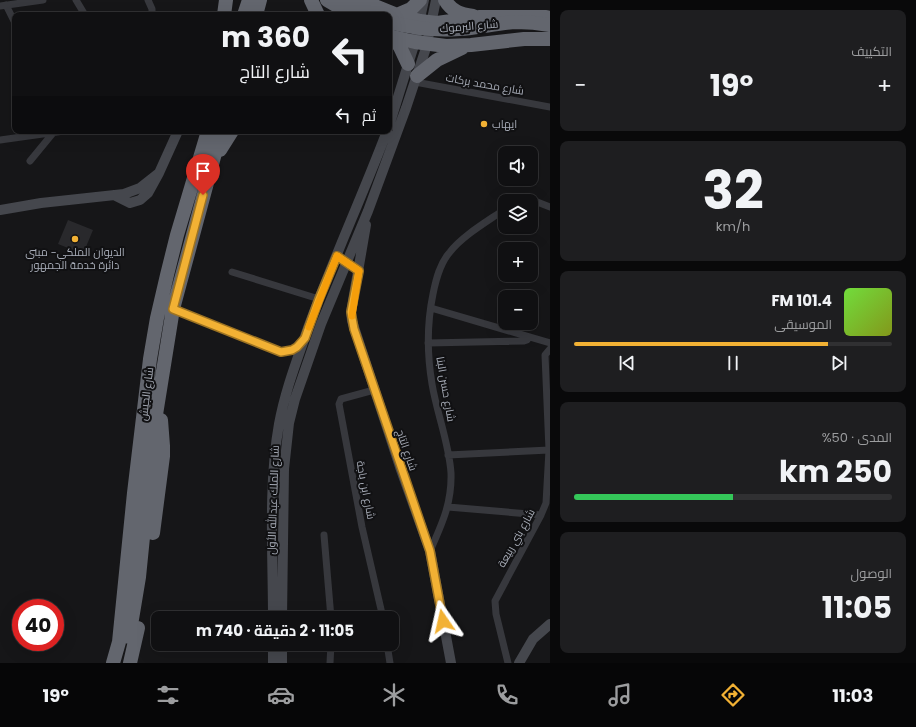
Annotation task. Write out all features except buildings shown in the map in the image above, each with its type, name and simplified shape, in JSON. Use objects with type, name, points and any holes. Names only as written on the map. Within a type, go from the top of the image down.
[{"type":"highway","points":[[224,12],[226,0]]},
{"type":"highway","points":[[245,12],[247,0]]},
{"type":"highway","points":[[257,12],[260,0]]},
{"type":"highway","points":[[312,0],[317,12]]},
{"type":"highway","points":[[316,0],[360,12]]},
{"type":"highway","points":[[360,0],[382,12]]},
{"type":"highway","points":[[393,18],[411,9],[420,0]]},
{"type":"highway","points":[[445,0],[453,10],[457,12],[480,17]]},
{"type":"highway","points":[[334,4],[348,12]]},
{"type":"highway","points":[[393,18],[432,22],[480,17],[550,18]]},
{"type":"highway","name":"شارع اليرموك","points":[[393,18],[407,26],[424,29],[458,29],[516,22],[550,25]]},
{"type":"highway","points":[[427,44],[434,38],[433,34],[436,28],[432,22]]},
{"type":"highway","name":"شارع اليرموك","points":[[392,33],[396,32],[450,36],[520,29],[550,31]]},
{"type":"highway","points":[[392,35],[427,44],[471,45],[524,39],[550,39]]},
{"type":"highway","points":[[392,37],[402,50],[408,64]]},
{"type":"highway","points":[[416,79],[429,65],[444,56],[471,45]]},
{"type":"highway","name":"شارع الجيش","points":[[123,663],[139,577],[154,427],[173,309],[220,134]]},
{"type":"highway","points":[[211,164],[230,134]]},
{"type":"highway","name":"شارع الجيش","points":[[113,663],[119,642],[123,614],[134,493],[150,359],[157,318],[167,274],[203,138]]},
{"type":"highway","points":[[130,663],[143,606],[163,456],[159,395]]},
{"type":"main road","name":"شارع الملك عبدالله الأول","points":[[424,0],[432,22]]},
{"type":"main road","name":"شارع الملك عبدالله الأول","points":[[282,611],[283,482],[285,448],[289,423],[297,392],[313,347],[368,211],[416,79],[427,44],[436,0]]},
{"type":"main road","name":"شارع الملك عبدالله الأول","points":[[392,118],[408,64],[427,44]]},
{"type":"main road","points":[[114,195],[130,203],[140,200],[148,193],[177,134]]},
{"type":"main road","name":"شارع الملك عبدالله الأول","points":[[273,611],[272,505],[275,457],[282,409],[319,299],[386,134]]},
{"type":"main road","points":[[0,210],[41,203],[124,194],[140,188],[159,173]]},
{"type":"main road","name":"شارع التاج","points":[[368,211],[351,312],[352,321],[374,390],[430,551],[452,663]]},
{"type":"main road","points":[[337,256],[359,271]]},
{"type":"main road","points":[[519,663],[533,638],[550,624]]},
{"type":"main road","points":[[273,651],[273,663]]},
{"type":"main road","points":[[282,651],[282,663]]},
{"type":"street","points":[[12,18],[3,5],[43,0]]},
{"type":"street","points":[[76,0],[83,12]]},
{"type":"street","points":[[148,0],[152,12]]},
{"type":"street","name":"شارع محمد بركات","points":[[416,79],[550,107]]},
{"type":"street","points":[[0,140],[45,134]]},
{"type":"street","points":[[30,161],[52,134]]},
{"type":"street","points":[[538,202],[550,207]]},
{"type":"street","name":"شارع حسن البنا","points":[[430,551],[448,507],[451,473],[432,384],[428,343],[431,308],[436,284],[443,263],[450,251],[473,231],[498,215]]},
{"type":"street","points":[[232,272],[319,299]]},
{"type":"street","points":[[431,308],[550,343]]},
{"type":"street","points":[[173,309],[281,352],[292,350],[305,338]]},
{"type":"street","points":[[428,343],[524,341],[529,337]]},
{"type":"street","name":"شارع بني ربيعة","points":[[508,663],[496,614],[495,601],[546,503],[549,450],[545,355],[550,349]]},
{"type":"street","name":"شارع ابن باجة","points":[[374,390],[341,399],[339,404],[362,527],[381,611]]},
{"type":"street","points":[[448,455],[549,450]]},
{"type":"street","points":[[448,507],[541,515]]},
{"type":"street","points":[[324,535],[331,611]]},
{"type":"street","points":[[330,663],[331,651]]},
{"type":"street","points":[[389,651],[390,663]]},
{"type":"slow traffic","points":[[309,327],[337,256],[359,271],[351,312],[352,316]]},
{"type":"place","name":"ايهاب","points":[[484,124]]},
{"type":"place","name":"الديوان الملكي- مبنى دائرة خدمة الجمهور","points":[[75,239]]},
{"type":"route","points":[[203,195],[173,309],[281,352],[286,352],[297,347],[305,338],[337,256],[359,271],[351,312],[352,321],[400,467],[430,551],[443,621]]}]
